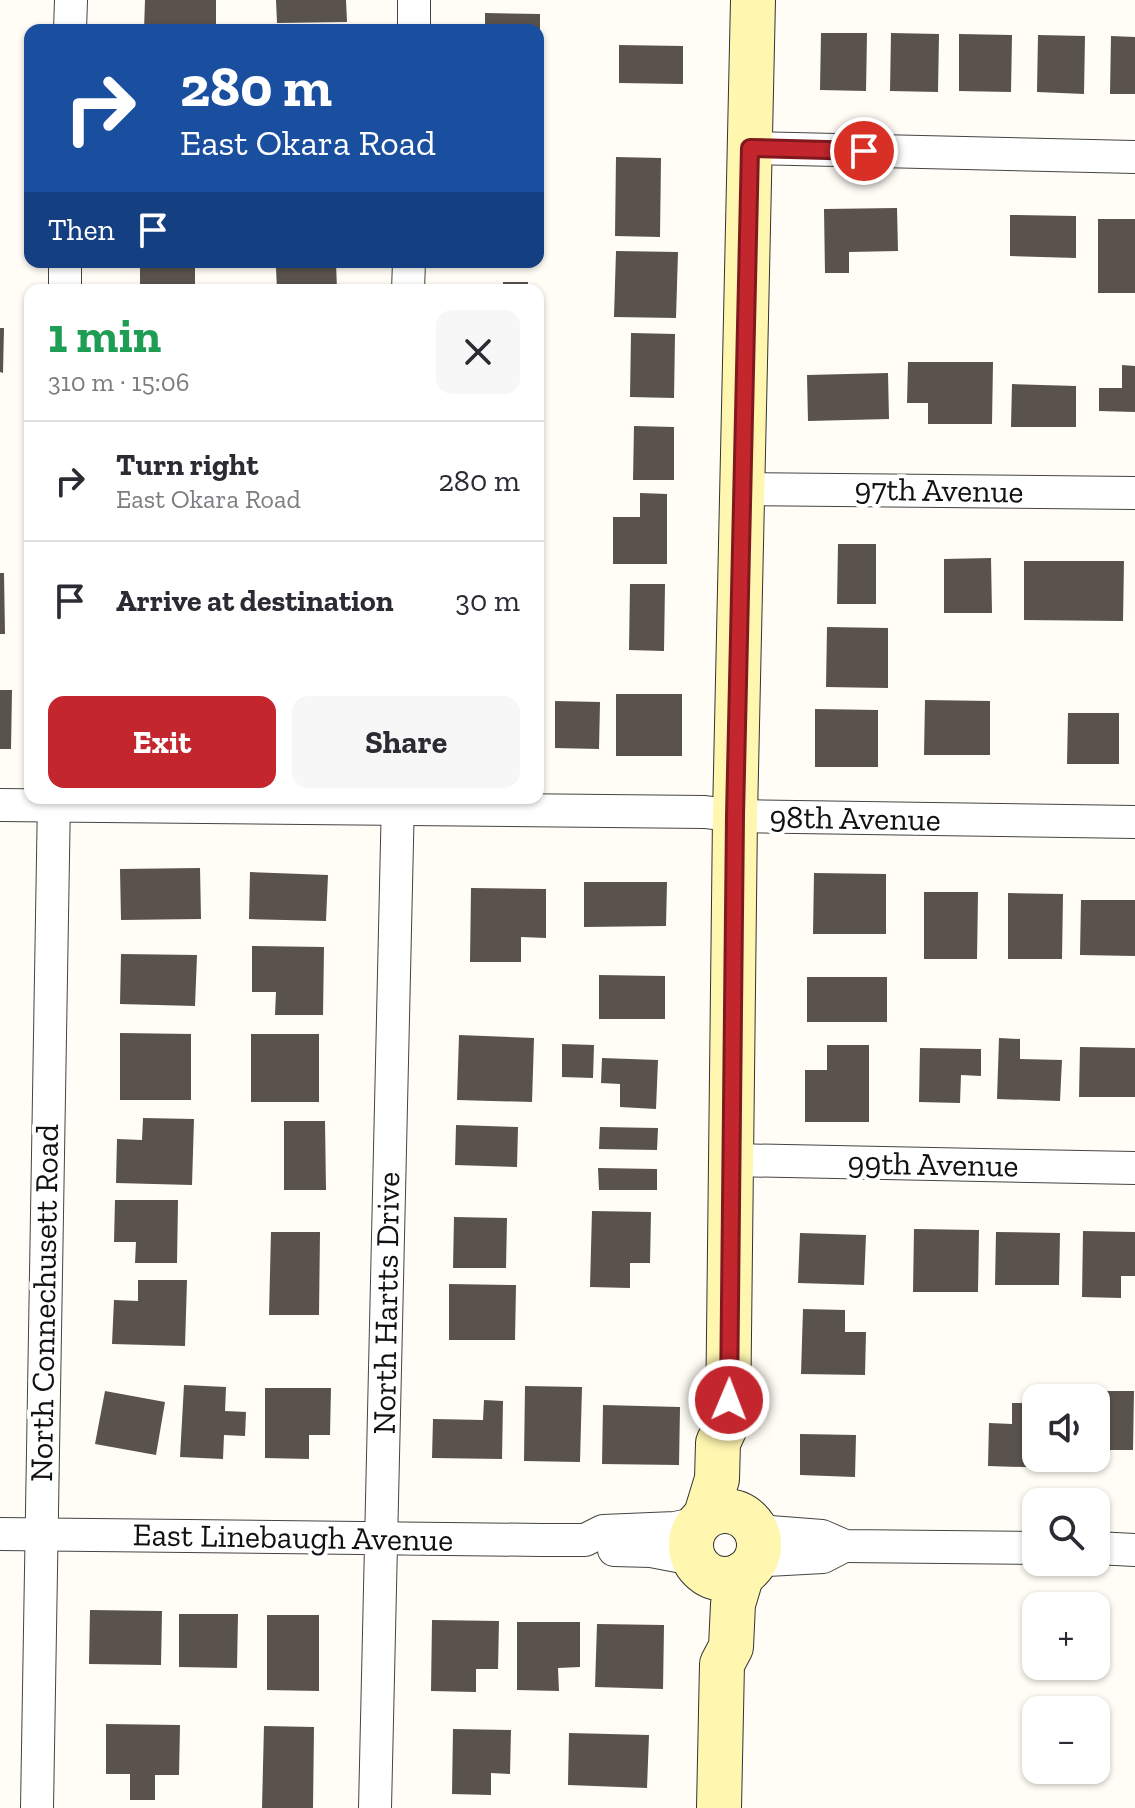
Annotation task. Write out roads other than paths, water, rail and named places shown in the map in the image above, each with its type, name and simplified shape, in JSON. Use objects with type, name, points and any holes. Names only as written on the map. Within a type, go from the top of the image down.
[{"type":"street","points":[[70,24],[71,0]]},
{"type":"street","points":[[414,0],[414,24]]},
{"type":"street","points":[[719,1808],[722,1664],[731,1647],[733,1604],[717,1479],[718,1443],[728,1421],[735,816],[753,0]]},
{"type":"street","points":[[750,148],[1135,157]]},
{"type":"street","name":"97th Avenue","points":[[743,489],[1135,493]]},
{"type":"street","name":"98th Avenue","points":[[0,805],[24,803]]},
{"type":"street","name":"North Connechusett Road","points":[[37,1808],[54,804]]},
{"type":"street","name":"98th Avenue","points":[[398,804],[705,812],[735,816],[1135,822]]},
{"type":"street","name":"North Hartts Drive","points":[[375,1808],[398,804]]},
{"type":"street","name":"99th Avenue","points":[[731,1160],[1135,1168]]},
{"type":"street","name":"East Linebaugh Avenue","points":[[0,1534],[585,1540],[603,1531],[675,1528],[724,1544],[770,1532],[822,1536],[845,1546],[1022,1548]]},
{"type":"street","points":[[1110,1549],[1135,1550]]}]
